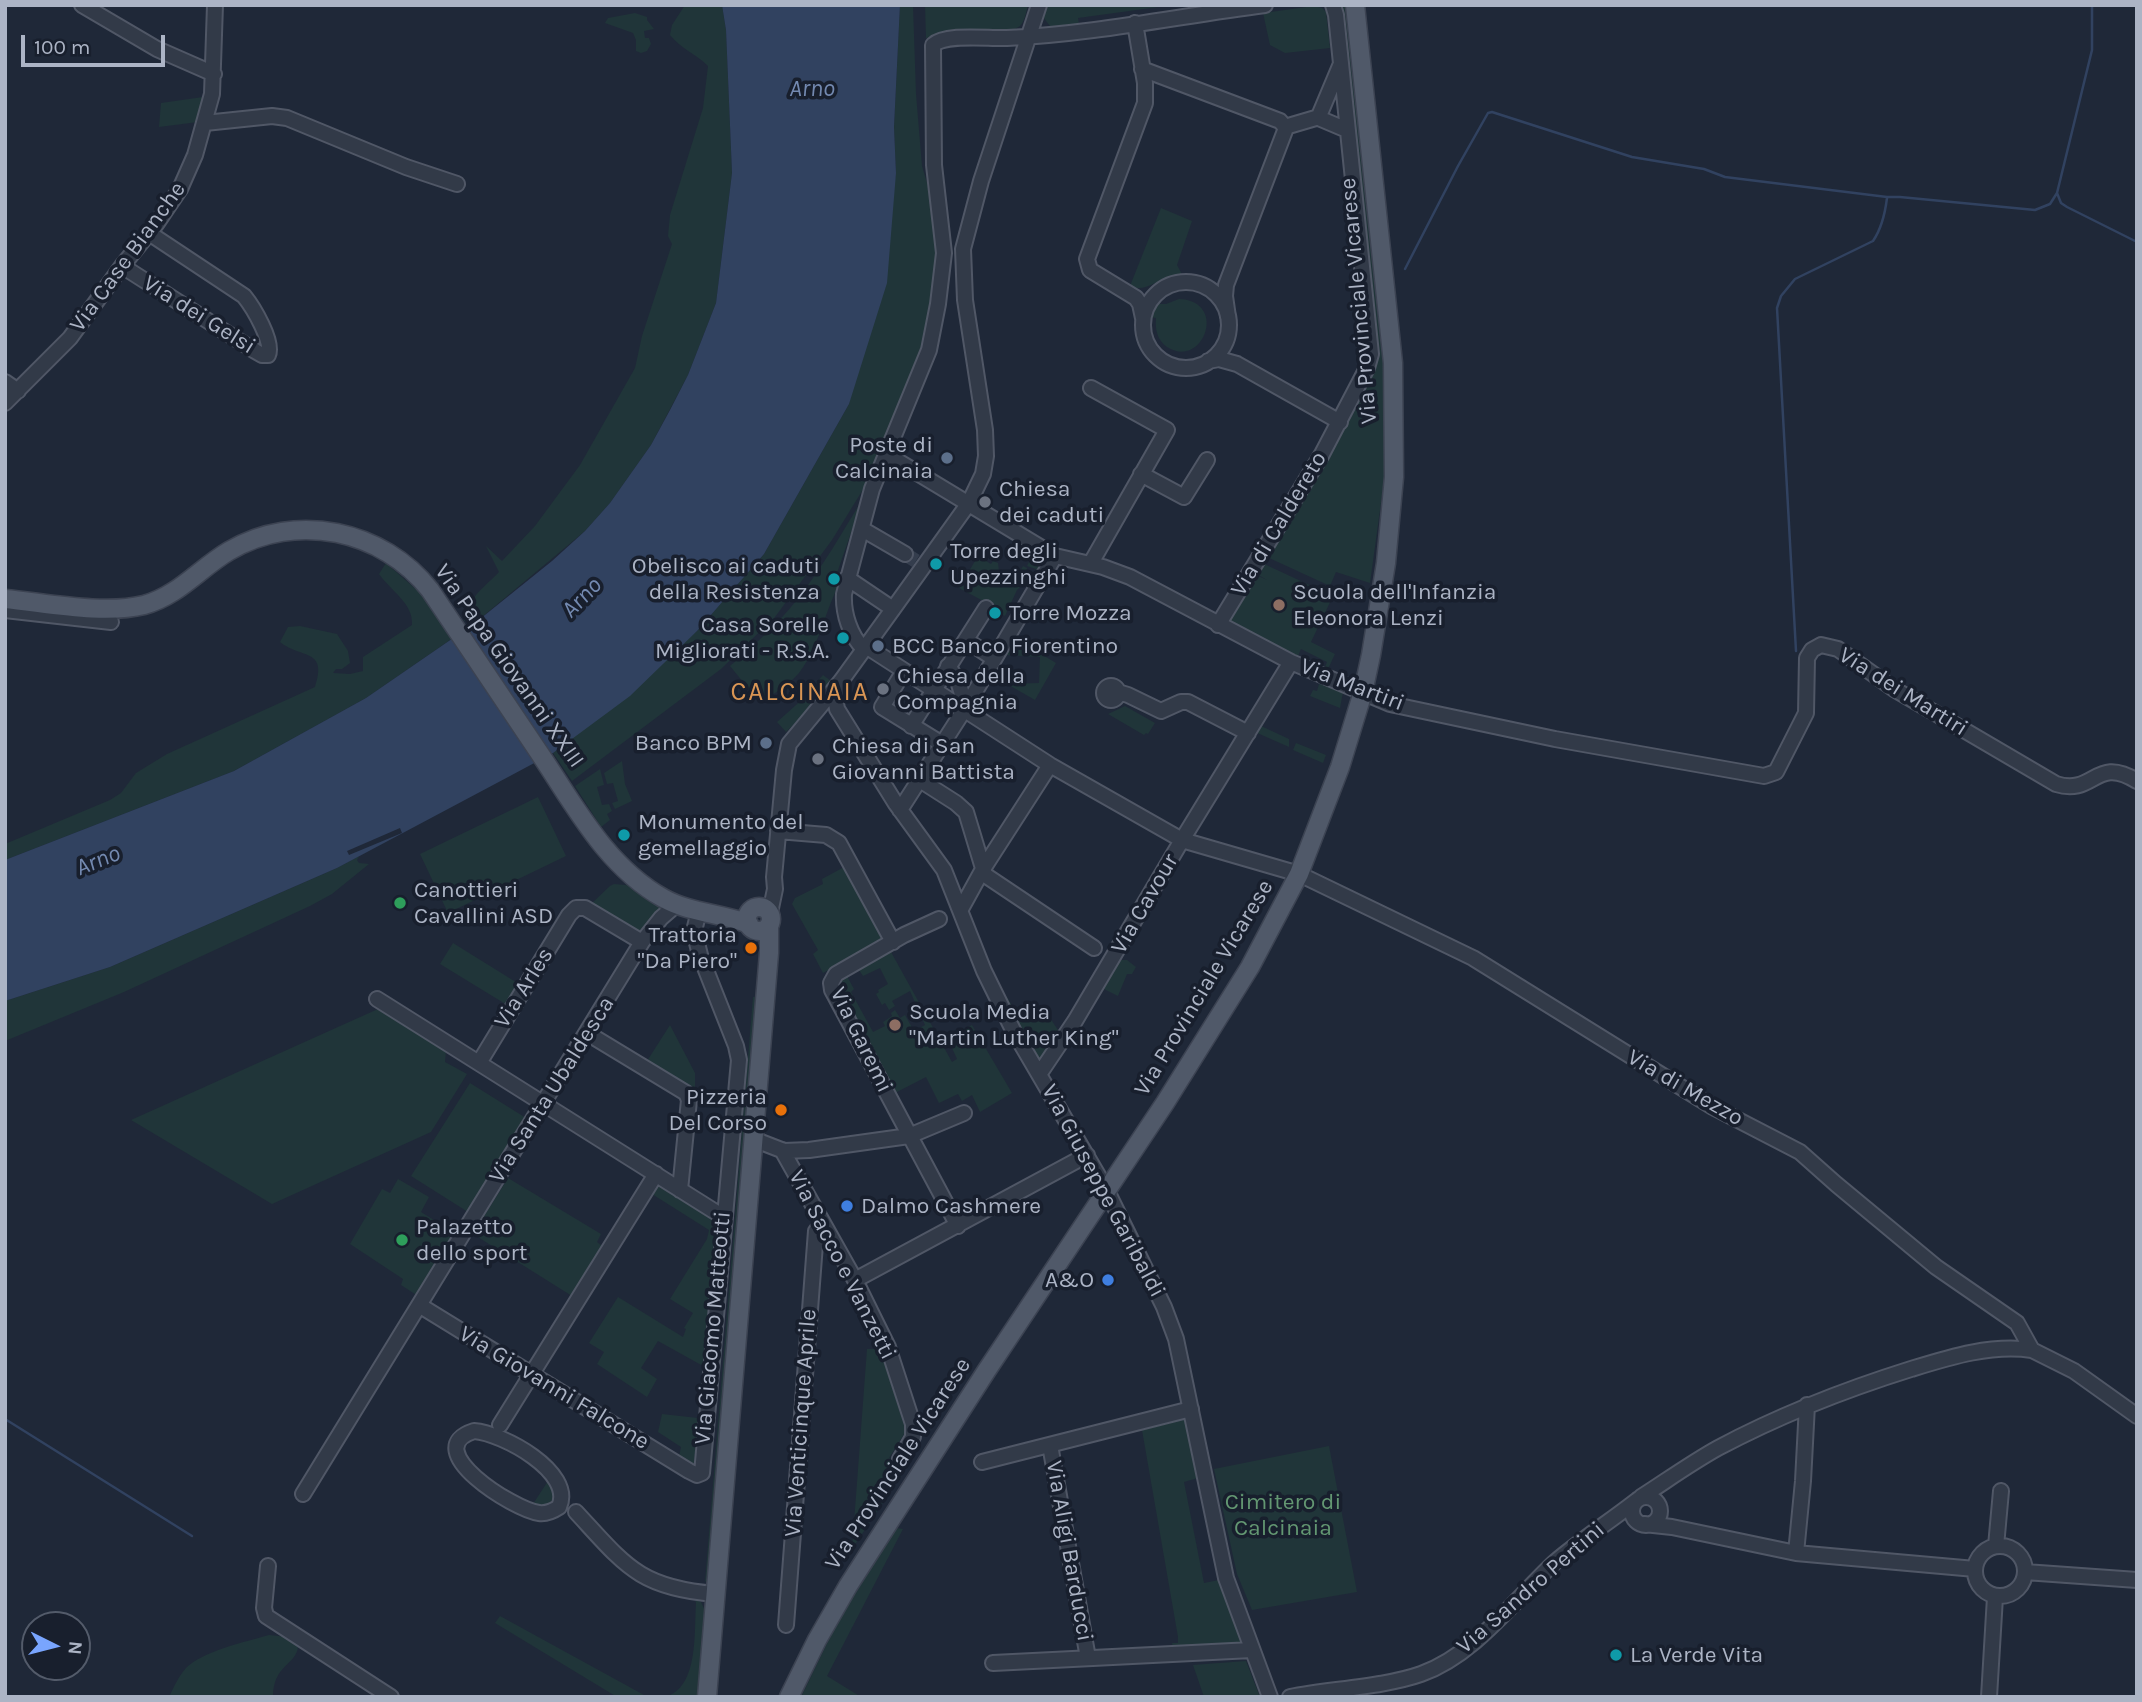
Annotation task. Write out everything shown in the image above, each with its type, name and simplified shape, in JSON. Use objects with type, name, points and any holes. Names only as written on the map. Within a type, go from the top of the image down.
[{"type":"main road","name":"Via Provinciale Vicarese","points":[[790,1696],[823,1628],[848,1586],[1234,995],[1278,918],[1299,874],[1340,767],[1363,692],[1386,563],[1394,477],[1395,415],[1388,309],[1354,5]]},
{"type":"main road","name":"Via Papa Giovanni XXIII","points":[[5,599],[106,608],[144,604],[177,590],[216,559],[249,541],[273,534],[321,531],[357,537],[392,554],[421,579],[620,866],[646,887],[676,905],[759,919]]},
{"type":"main road","name":"Via Giacomo Matteotti","points":[[707,1697],[767,963],[759,919]]},
{"type":"street","points":[[82,5],[157,49],[214,74]]},
{"type":"street","name":"Via Case Bianche","points":[[5,403],[11,386],[70,338],[180,189],[195,155],[212,94],[215,5]]},
{"type":"street","points":[[759,919],[774,877],[787,748],[893,610],[915,560],[969,503],[984,470],[986,443],[965,300],[962,249],[1038,5]]},
{"type":"street","points":[[865,648],[854,636],[845,613],[847,578],[872,489],[929,350],[944,253],[934,165],[933,45],[944,39],[1030,36],[1265,5]]},
{"type":"street","name":"Via di Caldereto","points":[[1218,625],[1340,422],[1367,368],[1371,354],[1366,285],[1333,5]]},
{"type":"street","points":[[1135,23],[1146,94],[1090,248],[1087,264],[1095,273],[1136,298],[1140,304],[1147,342],[1162,360],[1183,367],[1219,359],[1237,364],[1340,422]]},
{"type":"street","points":[[1319,117],[1341,65]]},
{"type":"street","points":[[1142,69],[1280,121],[1285,127],[1284,137],[1226,285],[1224,296],[1229,352],[1237,364]]},
{"type":"street","points":[[205,123],[272,116],[288,118],[406,167],[457,184]]},
{"type":"street","points":[[1285,127],[1319,117],[1347,130]]},
{"type":"street","points":[[939,196],[962,249]]},
{"type":"street","name":"Via dei Gelsi","points":[[122,266],[255,351],[268,355],[270,346],[251,304],[244,296],[149,233]]},
{"type":"street","points":[[1143,318],[1148,304],[1170,284],[1184,282],[1201,285],[1213,292],[1222,302],[1228,322],[1221,348],[1208,361]]},
{"type":"street","points":[[1091,388],[1167,430],[1091,564]]},
{"type":"street","name":"Via Martiri","points":[[886,454],[1055,556],[1130,577],[1292,662],[1396,706],[1750,775]]},
{"type":"street","points":[[1141,474],[1184,497],[1207,460]]},
{"type":"street","points":[[862,530],[915,560]]},
{"type":"street","points":[[900,810],[965,708],[1055,556]]},
{"type":"street","points":[[847,578],[893,610]]},
{"type":"street","points":[[911,726],[986,608]]},
{"type":"street","points":[[5,610],[111,622]]},
{"type":"street","points":[[966,640],[993,658]]},
{"type":"street","name":"Via dei Martiri","points":[[1750,775],[1767,776],[1779,768],[1806,713],[1809,653],[1816,647],[1825,645],[1847,654],[1894,689],[2056,784],[2077,786],[2112,771],[2120,771],[2137,781]]},
{"type":"street","name":"Via di Mezzo","points":[[865,648],[965,708],[1050,765],[1182,840],[1299,874],[1473,958],[1713,1107],[1800,1152],[1893,1231],[1973,1294],[2017,1323],[2032,1350]]},
{"type":"street","name":"Via Cavour","points":[[1040,1073],[1075,1021],[1292,662]]},
{"type":"street","points":[[948,666],[958,681],[965,708]]},
{"type":"street","points":[[904,671],[882,708],[942,744]]},
{"type":"street","name":"Via Giuseppe Garibaldi","points":[[837,686],[836,704],[846,723],[900,810],[944,870],[984,971],[1013,1030],[1106,1189],[1170,1321],[1226,1578],[1270,1697]]},
{"type":"street","points":[[1118,692],[1159,711],[1188,702],[1248,733]]},
{"type":"street","points":[[797,734],[822,715],[838,718],[846,723]]},
{"type":"street","points":[[961,909],[983,869],[1050,765]]},
{"type":"street","points":[[920,780],[956,803],[966,813],[985,875],[1094,948]]},
{"type":"street","points":[[778,831],[826,835],[839,843],[892,942]]},
{"type":"street","name":"Via Santa Ubaldesca","points":[[303,1494],[642,942],[661,918],[676,905]]},
{"type":"street","name":"Via Arles","points":[[479,1063],[569,915],[576,908],[585,908],[642,942]]},
{"type":"street","points":[[377,999],[725,1218],[739,1060],[736,1046],[699,955],[694,931],[708,912]]},
{"type":"street","name":"Via Garemi","points":[[909,1136],[832,990],[831,983],[836,974],[939,919]]},
{"type":"street","points":[[587,1033],[687,1093],[689,1100],[680,1190]]},
{"type":"street","points":[[753,1139],[782,1150],[809,1150],[909,1136],[964,1113]]},
{"type":"street","points":[[909,1136],[958,1226]]},
{"type":"street","name":"Via Sacco e Vanzetti","points":[[782,1150],[855,1280],[888,1346],[914,1424],[913,1437],[900,1459]]},
{"type":"street","points":[[855,1280],[1087,1155]]},
{"type":"street","points":[[486,1433],[500,1424],[533,1374],[656,1174]]},
{"type":"street","name":"Via Giovanni Falcone","points":[[419,1305],[698,1475],[704,1467],[725,1218]]},
{"type":"street","name":"Via Venticinque Aprile","points":[[786,1626],[816,1231],[822,1224]]},
{"type":"street","name":"Via Sandro Pertini","points":[[1290,1697],[1401,1679],[1421,1674],[1439,1665],[1484,1632],[1580,1542],[1638,1499],[1716,1449],[1807,1405],[1935,1362],[2000,1348],[2032,1350]]},
{"type":"street","points":[[2032,1350],[2074,1371],[2137,1416]]},
{"type":"street","points":[[1796,1553],[1807,1405]]},
{"type":"street","name":"Via Aligi Barducci","points":[[982,1462],[1191,1409]]},
{"type":"street","points":[[500,1424],[508,1442]]},
{"type":"street","points":[[553,1511],[559,1507],[561,1487],[546,1467],[508,1442],[486,1433],[469,1432],[459,1442],[457,1454],[466,1469],[491,1490],[526,1510],[542,1514],[553,1511],[564,1508],[576,1512]]},
{"type":"street","name":"Via Aligi Barducci","points":[[1051,1445],[1088,1658]]},
{"type":"street","points":[[1661,1484],[1657,1495],[1659,1506],[1664,1520],[1672,1527]]},
{"type":"street","points":[[1996,1546],[2001,1491]]},
{"type":"street","points":[[562,1494],[613,1552],[641,1575],[669,1588],[715,1594]]},
{"type":"street","points":[[1651,1498],[1659,1506],[1654,1522],[1641,1523],[1632,1512],[1638,1499],[1651,1498]]},
{"type":"street","name":"Via Sandro Pertini","points":[[1611,1520],[1622,1518],[1796,1553],[1975,1569]]},
{"type":"street","points":[[1996,1546],[2015,1551],[2024,1563],[2025,1572],[2024,1580],[2017,1590],[2006,1596],[1994,1597],[1982,1589],[1975,1569],[1982,1553],[1996,1546]]},
{"type":"street","points":[[268,1566],[265,1616],[391,1697]]},
{"type":"street","points":[[2025,1572],[2137,1580]]},
{"type":"street","points":[[1989,1697],[1994,1597]]},
{"type":"street","name":"Via Aligi Barducci","points":[[993,1663],[1252,1650]]},
{"type":"green space","points":[[685,5],[722,5],[726,30],[732,173],[716,303],[688,375],[651,445],[610,503],[585,531],[482,617],[464,621],[472,600],[499,572],[486,546],[502,561],[535,526],[580,465],[635,368],[642,336],[672,244],[668,236],[670,215],[703,108],[708,66],[670,35],[672,25]]},
{"type":"green space","points":[[900,5],[913,5],[922,166],[938,220],[940,256],[924,349],[870,478],[832,540],[775,617],[721,669],[572,781],[553,753],[697,631],[764,554],[849,404],[896,173],[894,127]]},
{"type":"green space","points":[[925,5],[1028,5],[1022,24],[1013,29],[976,35],[926,38]]},
{"type":"green space","points":[[1045,5],[1173,5],[1078,18],[1079,24],[1050,26],[1043,17]]},
{"type":"green space","points":[[1338,5],[1345,5],[1387,357],[1384,481],[1370,583],[1336,572],[1330,586],[1267,557],[1344,428],[1373,370]]},
{"type":"green space","points":[[1314,6],[1326,12],[1330,48],[1285,53],[1270,45],[1263,13]]},
{"type":"green space","points":[[635,13],[647,17],[654,29],[644,31],[645,38],[649,38],[651,44],[647,51],[641,53],[636,51],[633,33],[605,23],[608,18]]},
{"type":"green space","points":[[203,97],[198,122],[159,127],[161,103]]},
{"type":"green space","points":[[1161,208],[1192,221],[1177,265],[1183,276],[1135,288],[1130,286]]},
{"type":"green space","points":[[1179,299],[1194,303],[1203,311],[1207,321],[1200,342],[1191,349],[1180,352],[1167,347],[1161,341],[1156,330],[1156,318],[1150,317],[1148,309],[1153,301],[1159,300],[1159,304],[1166,304]]},
{"type":"green space","points":[[867,492],[858,527],[853,527],[837,573],[845,573],[807,662],[795,677],[760,703],[730,666],[773,627],[796,601]]},
{"type":"green space","points":[[1034,548],[1044,555],[1045,559],[1039,570],[1027,566]]},
{"type":"green space","points":[[978,556],[991,564],[993,561],[998,563],[999,571],[1003,574],[1009,570],[1017,577],[1023,566],[1027,568],[1026,581],[1017,590],[1005,616],[999,613],[1000,610],[959,588]]},
{"type":"green space","points":[[386,563],[426,598],[453,638],[366,698],[234,771],[5,860],[5,844],[110,800],[121,793],[136,773],[167,754],[315,687],[318,666],[315,660],[280,642],[288,627],[300,626],[337,634],[348,651],[350,663],[333,673],[350,674],[363,671],[363,657],[412,625],[409,610],[379,574]]},
{"type":"green space","name":"Scuola dell'Infanzia Eleonora Lenzi","points":[[1262,563],[1333,596],[1311,642],[1335,654],[1328,669],[1325,667],[1327,662],[1301,649],[1298,656],[1230,622],[1254,574],[1267,580],[1255,573]]},
{"type":"green space","points":[[1016,639],[1056,663],[1035,700],[1007,684],[1039,683],[1040,657],[1006,655]]},
{"type":"green space","points":[[823,675],[831,681],[818,699],[809,691]]},
{"type":"green space","points":[[1320,681],[1343,692],[1340,708],[1310,696],[1313,690],[1317,691]]},
{"type":"green space","points":[[805,697],[813,705],[786,732],[777,722]]},
{"type":"green space","points":[[1125,706],[1155,723],[1148,734],[1144,735],[1108,714]]},
{"type":"green space","points":[[1259,725],[1289,739],[1289,747],[1255,732]]},
{"type":"green space","points":[[1296,743],[1326,755],[1323,763],[1293,750]]},
{"type":"green space","points":[[622,761],[625,784],[632,801],[615,809],[612,803],[618,801],[613,783],[607,784],[604,773]]},
{"type":"green space","points":[[600,769],[604,785],[597,787],[602,805],[609,804],[612,811],[607,814],[610,820],[601,827],[575,786]]},
{"type":"green space","points":[[538,797],[566,856],[448,913],[420,854]]},
{"type":"green space","points":[[359,856],[359,863],[369,864],[332,894],[310,906],[124,992],[5,1041],[5,1001],[110,967]]},
{"type":"green space","points":[[846,866],[885,940],[823,973],[813,954],[818,950],[792,904],[795,898],[823,884],[822,879]]},
{"type":"green space","points":[[614,884],[637,886],[664,902],[641,933],[591,904]]},
{"type":"green space","points":[[453,943],[519,984],[507,1005],[440,964]]},
{"type":"green space","name":"Scuola Media \"Martin Luther King\"","points":[[891,952],[952,1062],[957,1059],[947,1037],[972,1025],[1012,1093],[980,1112],[972,1095],[962,1101],[958,1094],[939,1103],[926,1077],[895,1093],[839,987],[841,979],[850,974],[848,978],[854,989],[851,992],[873,1032],[885,1026],[883,1022],[892,1016],[891,1013],[895,1010],[900,1018],[905,1015],[914,1031],[925,1025],[910,991],[892,1001],[895,1006],[889,1010],[885,1003],[882,1005],[876,994],[888,984],[880,968],[863,976],[859,970]]},
{"type":"green space","points":[[1119,960],[1127,960],[1136,967],[1132,974],[1127,974],[1118,996],[1102,988]]},
{"type":"green space","points":[[753,997],[759,997],[711,1577],[705,1582]]},
{"type":"green space","points":[[1007,997],[1021,1021],[1044,1009],[1060,1033],[1039,1062],[1003,999]]},
{"type":"green space","points":[[378,1009],[446,1051],[445,1062],[467,1074],[431,1132],[272,1204],[131,1120]]},
{"type":"green space","points":[[670,1025],[695,1073],[695,1089],[647,1061]]},
{"type":"green space","points":[[470,1083],[526,1118],[468,1212],[411,1176]]},
{"type":"green space","points":[[508,1178],[601,1234],[597,1242],[602,1246],[572,1296],[473,1234]]},
{"type":"green space","points":[[398,1179],[429,1197],[421,1212],[455,1233],[418,1296],[401,1285],[403,1279],[350,1244],[382,1189],[390,1193]]},
{"type":"green space","points":[[659,1181],[719,1219],[703,1366],[658,1341],[641,1368],[657,1379],[647,1397],[597,1364],[604,1352],[589,1343],[618,1297],[683,1337],[684,1328],[693,1313],[670,1299],[707,1239],[709,1230],[652,1194]]},
{"type":"green space","points":[[867,1349],[880,1349],[906,1431],[889,1458],[906,1468],[852,1549]]},
{"type":"green space","points":[[662,1414],[698,1418],[694,1463],[689,1464],[679,1457],[681,1447],[658,1432]]},
{"type":"green space","points":[[1187,1419],[1198,1478],[1184,1482],[1204,1583],[1219,1580],[1243,1644],[1173,1648],[1172,1643],[1178,1643],[1178,1637],[1142,1430]]},
{"type":"green space","name":"Cimitero di Calcinaia","points":[[1329,1446],[1357,1592],[1252,1610],[1237,1574],[1214,1469]]},
{"type":"green space","points":[[548,1481],[555,1491],[554,1499],[545,1506],[533,1504]]},
{"type":"green space","points":[[896,1528],[903,1529],[827,1676],[861,1697],[801,1697],[837,1623]]},
{"type":"green space","points":[[695,1600],[701,1602],[706,1613],[700,1697],[665,1697],[676,1692],[689,1671],[694,1643]]},
{"type":"green space","points":[[500,1616],[650,1697],[617,1697],[495,1623]]},
{"type":"green space","points":[[269,1635],[288,1637],[298,1647],[277,1678],[273,1697],[169,1697],[181,1675],[193,1662],[225,1648]]},
{"type":"green space","points":[[1246,1661],[1260,1697],[1204,1697],[1193,1665]]},
{"type":"water","name":"Arno","points":[[722,5],[900,5],[894,127],[896,173],[887,283],[849,404],[764,554],[697,631],[630,696],[553,753],[337,868],[110,967],[5,1001],[5,860],[234,771],[366,698],[475,623],[552,561],[585,531],[610,503],[651,445],[670,410],[688,375],[716,303],[732,173],[726,30]]},
{"type":"pier","points":[[400,828],[402,833],[349,855],[347,851]]},
{"type":"waterway","points":[[2092,5],[2092,50],[2057,193],[2061,203],[2067,207],[2137,242]]},
{"type":"waterway","points":[[1405,269],[1458,166],[1488,113],[1492,112],[1632,157],[1704,169],[1725,177],[1887,197],[2035,210],[2050,204],[2057,193]]},
{"type":"waterway","points":[[1796,651],[1777,308],[1781,296],[1795,279],[1873,241],[1883,221],[1887,198]]},
{"type":"waterway","points":[[5,1419],[192,1536]]},
{"type":"tunnel","points":[[905,554],[916,561]]},
{"type":"place","name":"Poste di Calcinaia","points":[[947,458]]},
{"type":"place","name":"Chiesa dei caduti","points":[[985,502]]},
{"type":"place","name":"Torre degli Upezzinghi","points":[[936,564]]},
{"type":"place","name":"Obelisco ai caduti della Resistenza","points":[[834,579]]},
{"type":"place","name":"Scuola dell'Infanzia Eleonora Lenzi","points":[[1279,605]]},
{"type":"place","name":"Torre Mozza","points":[[995,613]]},
{"type":"place","name":"Casa Sorelle Migliorati - R.S.A.","points":[[843,638]]},
{"type":"place","name":"BCC Banco Fiorentino","points":[[878,646]]},
{"type":"place","name":"Chiesa della Compagnia","points":[[883,689]]},
{"type":"place","name":"Banco BPM","points":[[766,743]]},
{"type":"place","name":"Chiesa di San Giovanni Battista","points":[[818,759]]},
{"type":"place","name":"Monumento del gemellaggio","points":[[624,835]]},
{"type":"place","name":"Canottieri Cavallini ASD","points":[[400,903]]},
{"type":"place","name":"Trattoria \"Da Piero\"","points":[[751,948]]},
{"type":"place","name":"Scuola Media \"Martin Luther King\"","points":[[895,1025]]},
{"type":"place","name":"Pizzeria Del Corso","points":[[781,1110]]},
{"type":"place","name":"Dalmo Cashmere","points":[[847,1206]]},
{"type":"place","name":"Palazetto dello sport","points":[[402,1240]]},
{"type":"place","name":"A&O","points":[[1108,1280]]},
{"type":"place","name":"La Verde Vita","points":[[1616,1655]]},
{"type":"district","name":"CALCINAIA","points":[[800,693]]}]
